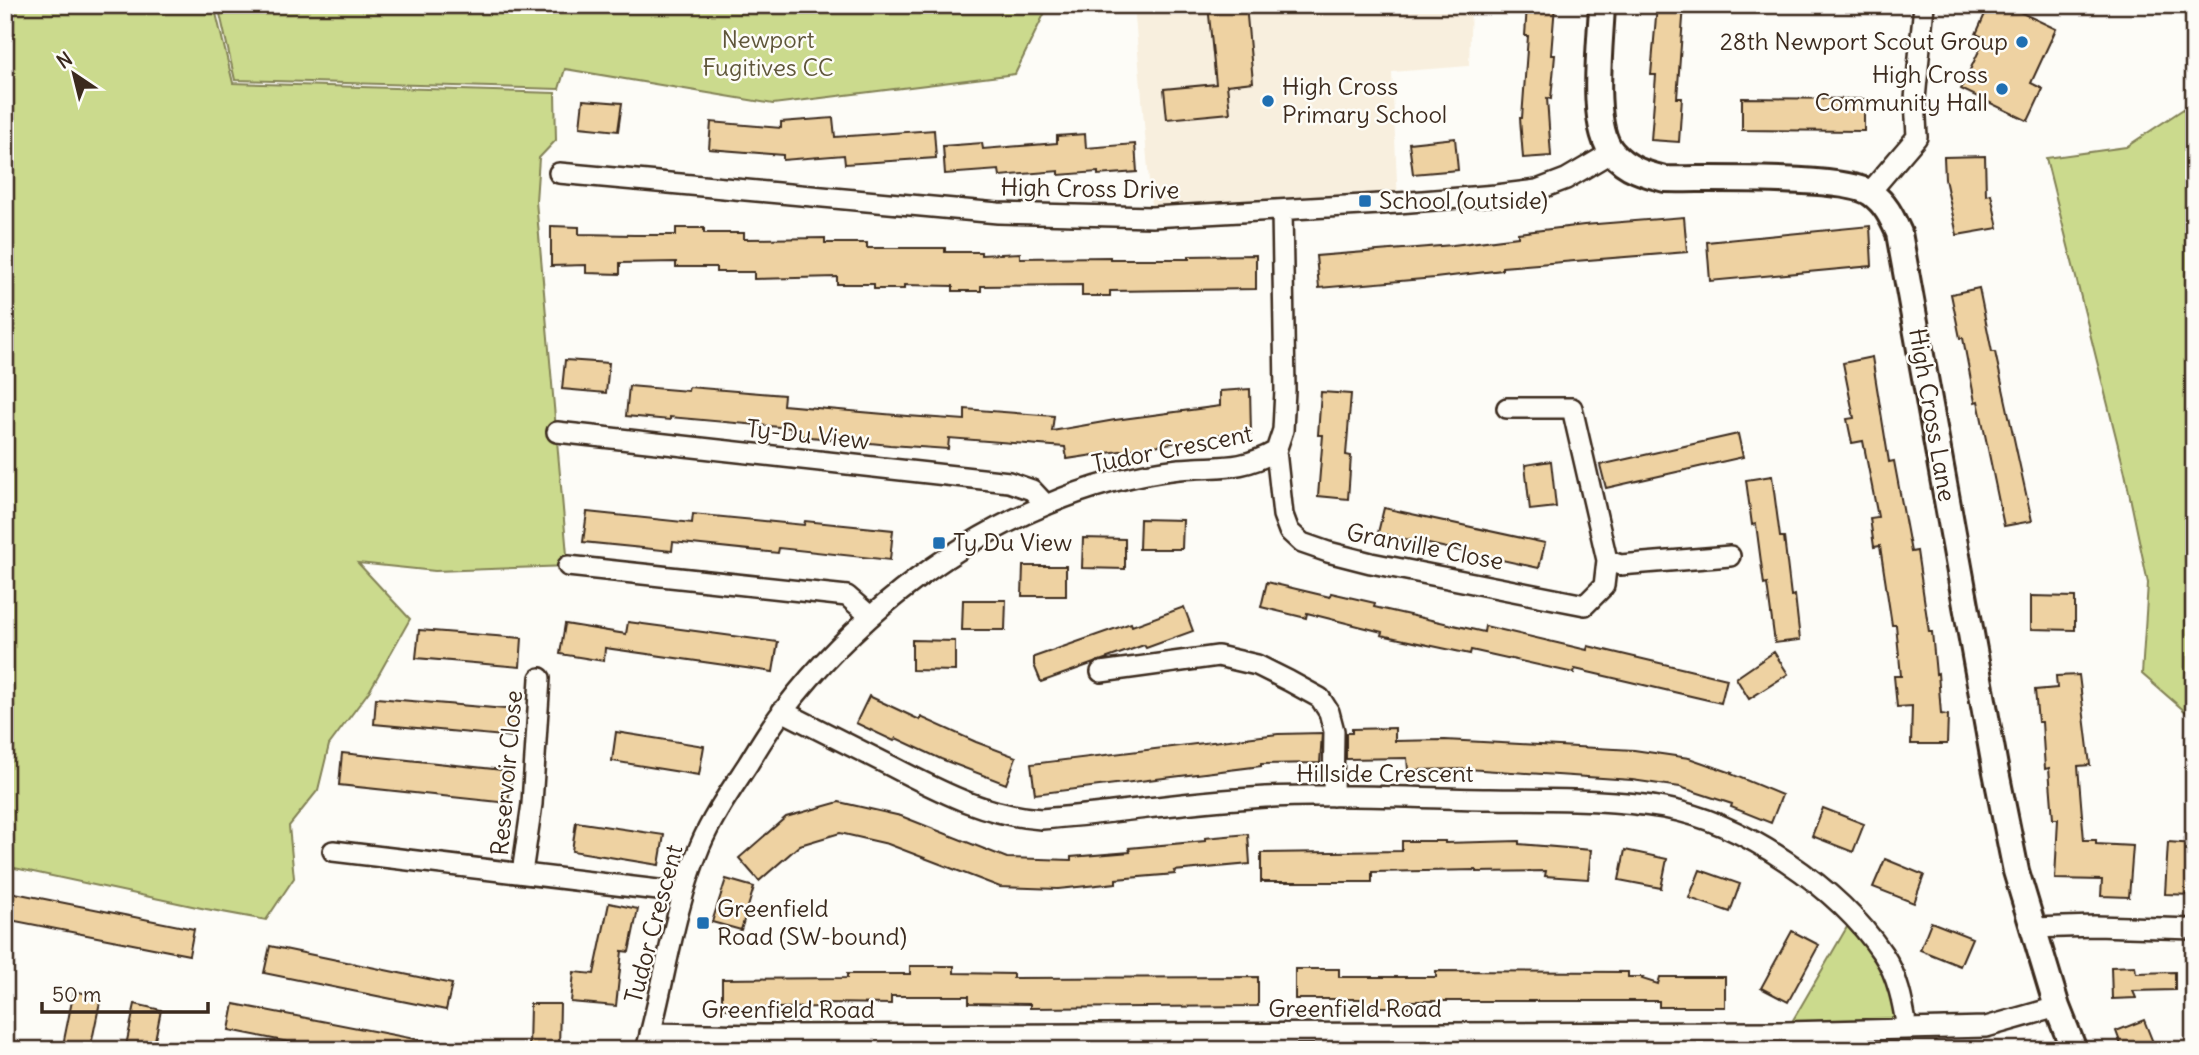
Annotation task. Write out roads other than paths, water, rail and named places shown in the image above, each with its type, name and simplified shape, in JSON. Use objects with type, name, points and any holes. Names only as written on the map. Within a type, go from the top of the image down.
[{"type":"street","points":[[1602,5],[1600,125],[1612,152],[1635,170],[1665,179],[1811,181],[1853,186],[1870,192],[1917,137],[1915,99],[1924,5]]},
{"type":"street","name":"High Cross Drive","points":[[559,173],[998,213],[1152,217],[1496,195],[1537,190],[1566,178],[1612,152]]},
{"type":"street","name":"High Cross Lane","points":[[1870,192],[1888,209],[1899,233],[2016,871],[2057,1007],[2074,1050]]},
{"type":"street","name":"Tudor Crescent","points":[[648,1042],[683,892],[701,845],[725,798],[782,711],[870,616],[945,559],[998,528],[1046,505],[1113,482],[1178,470],[1233,467],[1255,462],[1276,451],[1283,430],[1285,390],[1282,210]]},
{"type":"street","name":"Granville Close","points":[[1276,451],[1283,515],[1289,531],[1302,543],[1328,552],[1585,605],[1604,586],[1606,560],[1572,408],[1507,408]]},
{"type":"street","name":"Ty-Du View","points":[[557,432],[1009,482],[1032,490],[1046,505]]},
{"type":"street","points":[[1606,560],[1620,565],[1730,556]]},
{"type":"street","points":[[568,566],[847,596],[870,616]]},
{"type":"street","points":[[1101,672],[1218,656],[1257,665],[1289,681],[1320,698],[1329,712],[1334,731],[1332,796]]},
{"type":"street","name":"Reservoir Close","points":[[522,873],[532,804],[540,678]]},
{"type":"street","name":"Hillside Crescent","points":[[782,711],[933,788],[986,811],[1010,817],[1041,820],[1251,798],[1332,796],[1591,801],[1663,808],[1698,817],[1728,828],[1760,845],[1818,885],[1854,915],[1885,956],[1903,999],[1907,1029]]},
{"type":"street","name":"Reservoir Close","points":[[333,851],[683,892]]},
{"type":"street","points":[[2033,928],[2095,926],[2194,929]]},
{"type":"street","name":"Greenfield Road","points":[[648,1042],[762,1035],[1786,1032],[1907,1029],[1986,1027],[2057,1007]]},
{"type":"place","name":"28th Newport Scout Group","points":[[2022,42]]},
{"type":"place","name":"High Cross Community Hall","points":[[2002,89]]},
{"type":"place","name":"High Cross Primary School","points":[[1268,101]]},
{"type":"place","name":"School (outside)","points":[[1365,201]]},
{"type":"place","name":"Ty Du View","points":[[939,543]]},
{"type":"place","name":"Greenfield Road (SW-bound)","points":[[703,923]]},
{"type":"park label","name":"Newport Fugitives CC","points":[[768,54]]}]
